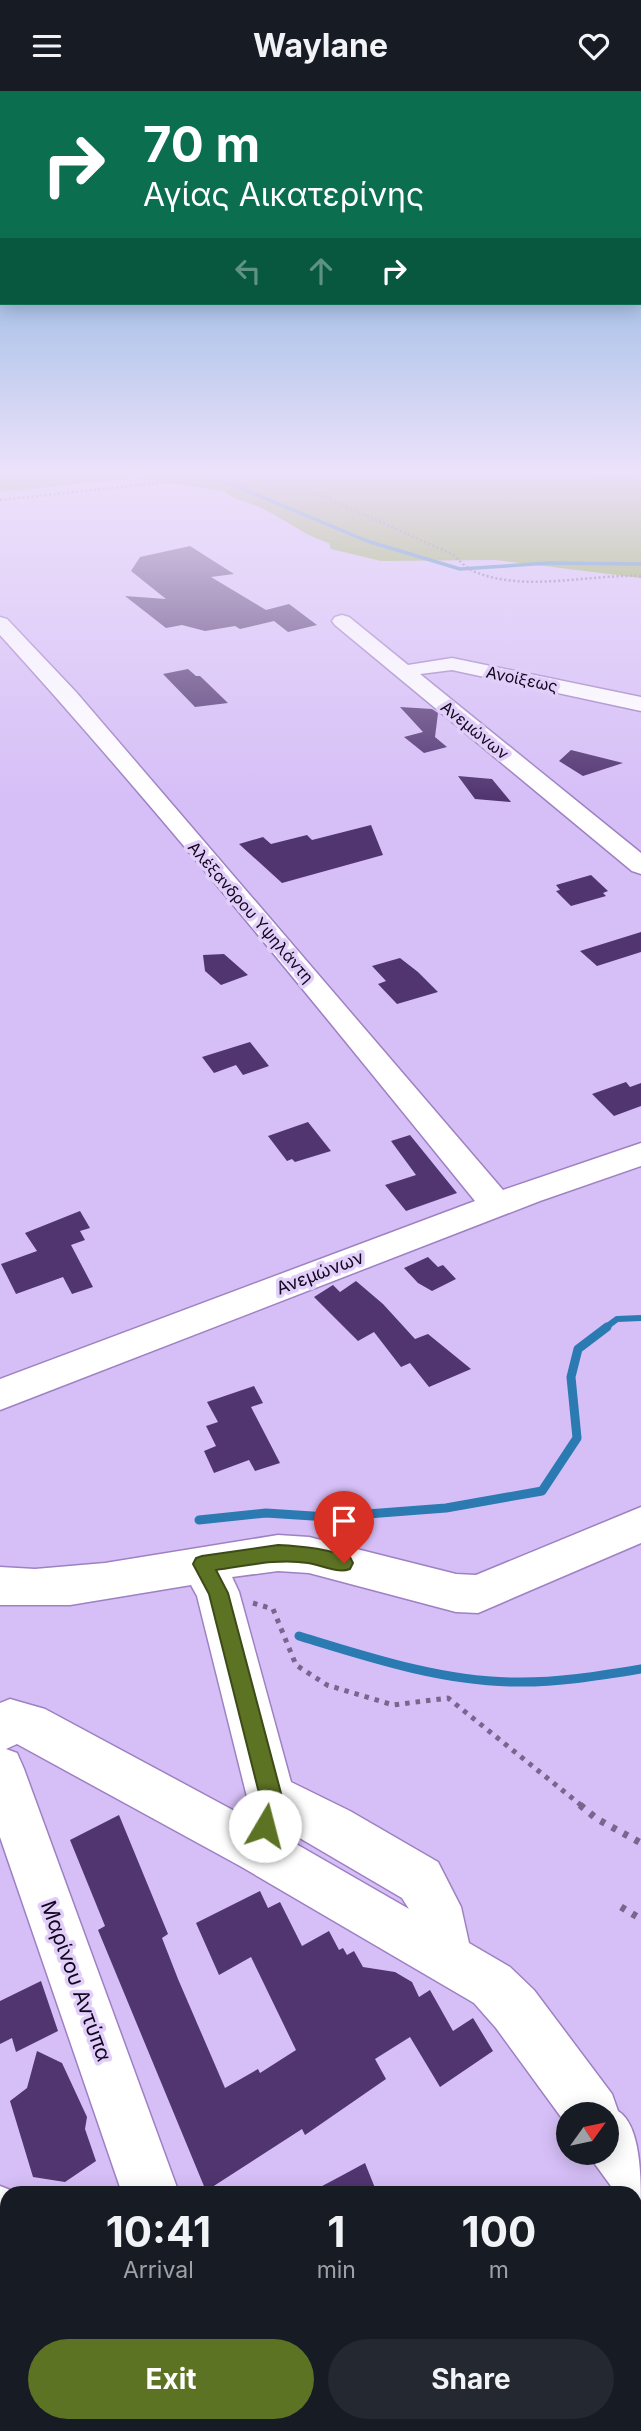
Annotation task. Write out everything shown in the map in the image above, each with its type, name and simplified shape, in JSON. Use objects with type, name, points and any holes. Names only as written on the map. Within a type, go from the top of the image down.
[{"type":"street","name":"Ανεμώνων","points":[[342,621],[641,866]]},
{"type":"street","name":"Αλέξανδρου Υψηλάντη","points":[[0,623],[68,697],[313,983],[497,1205]]},
{"type":"street","name":"Ανοίξεως","points":[[403,672],[437,664],[452,664],[641,704]]},
{"type":"street","name":"Ανεμώνων","points":[[0,1395],[497,1205],[641,1154]]},
{"type":"street","points":[[0,1586],[34,1589],[210,1578],[278,1553],[309,1555],[456,1593],[478,1594],[641,1524]]},
{"type":"street","points":[[210,1578],[271,1797],[257,1849]]},
{"type":"street","points":[[0,1729],[10,1721],[29,1724],[257,1849],[492,1985],[503,1994],[583,2102]]},
{"type":"street","name":"Μαρίνου Αντύπα","points":[[0,1769],[149,2186]]},
{"type":"street","points":[[271,1797],[333,1828],[420,1880],[436,1907],[447,1959]]},
{"type":"street","points":[[620,2152],[641,2180]]},
{"type":"path","points":[[521,579],[540,579]]},
{"type":"path","points":[[210,1578],[273,1608],[296,1665],[327,1685],[393,1705],[448,1698],[495,1733],[597,1819],[641,1843]]},
{"type":"path","points":[[621,1907],[641,1919]]},
{"type":"building","points":[[141,579],[215,579],[266,610],[289,604],[317,625],[288,632],[274,621],[240,629],[235,626],[205,631],[182,625],[166,628],[125,596],[166,599]]},
{"type":"building","points":[[188,669],[200,676],[228,703],[195,707],[163,674]]},
{"type":"building","points":[[400,707],[432,709],[438,713],[435,737],[447,747],[424,753],[404,737],[423,732]]},
{"type":"building","points":[[571,750],[623,763],[583,776],[559,761]]},
{"type":"building","points":[[458,776],[492,779],[511,802],[475,799]]},
{"type":"building","points":[[371,825],[383,855],[282,883],[239,844],[263,837],[271,844],[307,835],[312,840]]},
{"type":"building","points":[[591,875],[608,891],[603,893],[606,896],[571,906],[556,891],[560,890],[556,885]]},
{"type":"building","points":[[641,932],[641,952],[597,966],[580,951]]},
{"type":"building","points":[[224,954],[248,975],[221,985],[205,971],[203,955]]},
{"type":"building","points":[[400,958],[438,992],[397,1004],[378,984],[386,981],[372,966]]},
{"type":"building","points":[[250,1042],[269,1066],[243,1075],[236,1065],[214,1073],[202,1057]]},
{"type":"building","points":[[626,1082],[630,1087],[641,1083],[641,1106],[614,1116],[592,1094]]},
{"type":"building","points":[[308,1122],[331,1151],[295,1162],[292,1159],[287,1161],[268,1136]]},
{"type":"building","points":[[410,1135],[457,1193],[406,1211],[385,1185],[416,1175],[391,1141]]},
{"type":"building","points":[[80,1211],[90,1228],[80,1231],[85,1240],[71,1245],[93,1287],[72,1294],[63,1277],[16,1294],[1,1264],[37,1251],[25,1233]]},
{"type":"building","points":[[428,1257],[438,1267],[443,1265],[456,1279],[432,1291],[418,1283],[404,1268]]},
{"type":"building","points":[[356,1281],[383,1304],[415,1339],[428,1334],[471,1369],[429,1387],[410,1363],[401,1367],[374,1332],[358,1341],[314,1297],[333,1285],[340,1292]]},
{"type":"building","points":[[254,1386],[263,1403],[251,1407],[280,1463],[255,1471],[249,1460],[214,1473],[204,1451],[216,1446],[206,1426],[218,1422],[207,1402]]},
{"type":"building","points":[[119,1815],[168,1934],[162,1938],[225,2088],[258,2069],[260,2073],[296,2050],[251,1957],[219,1975],[196,1923],[260,1891],[268,1908],[280,1902],[302,1946],[329,1931],[339,1950],[343,1948],[347,1955],[354,1951],[363,1967],[395,1972],[412,1982],[419,1997],[430,1990],[453,2031],[473,2018],[493,2051],[440,2087],[410,2037],[375,2059],[386,2079],[305,2135],[302,2129],[214,2186],[204,2186],[98,1930],[105,1926],[70,1840]]},
{"type":"building","points":[[41,1981],[58,2031],[16,2052],[12,2038],[0,2044],[0,2001]]},
{"type":"building","points":[[37,2051],[62,2063],[87,2117],[85,2129],[96,2161],[65,2182],[33,2177],[10,2101],[27,2088]]},
{"type":"building","points":[[365,2163],[374,2186],[322,2186]]},
{"type":"waterway","points":[[605,1328],[617,1319],[641,1318]]},
{"type":"waterway","points":[[199,1520],[266,1513],[328,1517],[446,1508],[542,1491],[577,1438],[571,1377],[578,1349],[607,1327]]},
{"type":"waterway","points":[[299,1636],[404,1667],[486,1681],[545,1681],[641,1669]]},
{"type":"route","points":[[265,1826],[271,1797],[218,1593],[212,1576],[202,1564],[278,1553],[309,1555],[344,1563]]}]
